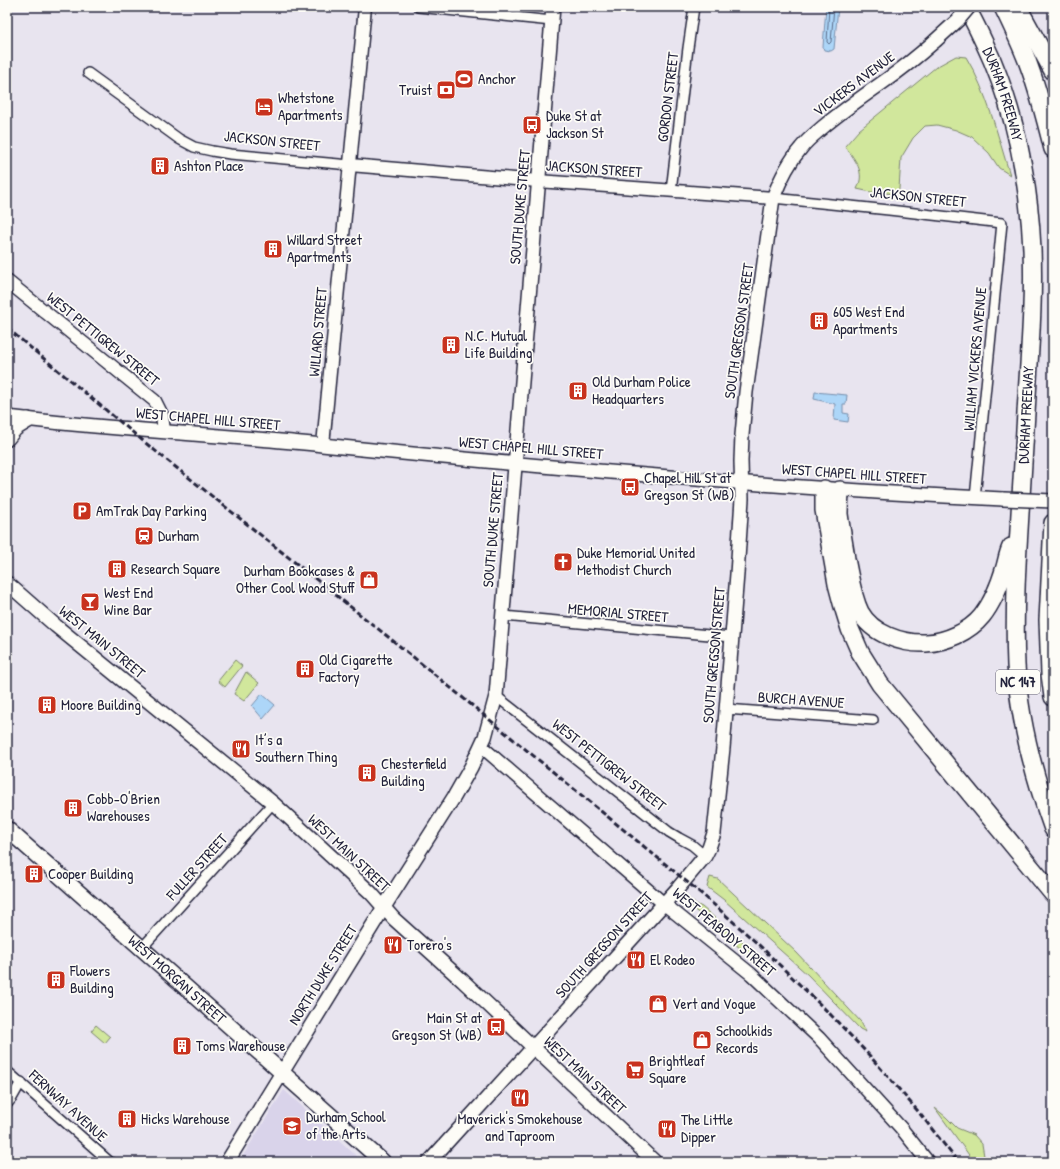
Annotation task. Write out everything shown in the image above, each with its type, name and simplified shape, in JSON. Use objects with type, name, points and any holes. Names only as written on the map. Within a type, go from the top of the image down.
[{"type":"highway","name":"DURHAM FREEWAY","points":[[966,7],[977,27],[1002,87],[1012,118],[1021,157],[1028,200],[1032,249],[1031,324],[1015,612],[1016,667],[1025,732],[1034,770],[1053,829]]},
{"type":"highway","points":[[1003,7],[1029,65],[1053,149]]},
{"type":"highway","points":[[1018,7],[1053,71]]},
{"type":"highway","points":[[832,489],[839,512],[851,586],[861,613],[869,623],[890,637],[915,643],[930,643],[945,640],[961,633],[982,616],[993,600],[1000,584],[1009,551],[1019,530]]},
{"type":"highway","points":[[832,489],[824,510],[837,584],[850,629],[860,652],[880,684],[1053,894]]},
{"type":"highway","name":"NC 147","points":[[1053,523],[1048,635],[1053,697]]},
{"type":"main road","name":"SOUTH DUKE STREET","points":[[384,907],[454,797],[481,746],[496,696],[553,7]]},
{"type":"main road","name":"VICKERS AVENUE","points":[[773,198],[783,174],[801,147],[842,111],[885,82],[916,58],[958,20],[969,7]]},
{"type":"main road","name":"SOUTH GREGSON STREET","points":[[429,1162],[679,887],[705,856],[709,848],[714,833],[735,606],[742,506],[742,435],[746,392],[773,198]]},
{"type":"main road","name":"WEST CHAPEL HILL STREET","points":[[7,417],[323,445],[515,464],[832,489],[1053,501]]},
{"type":"main road","points":[[7,438],[15,428],[28,420]]},
{"type":"main road","name":"WEST MAIN STREET","points":[[7,583],[62,631],[273,803],[371,893],[394,919],[463,981],[655,1162]]},
{"type":"main road","name":"WEST MORGAN STREET","points":[[7,829],[383,1162]]},
{"type":"main road","name":"NORTH DUKE STREET","points":[[227,1162],[384,907]]},
{"type":"street","name":"WILLARD STREET","points":[[323,445],[365,7]]},
{"type":"street","points":[[418,7],[552,21]]},
{"type":"street","name":"GORDON STREET","points":[[671,191],[694,7]]},
{"type":"street","name":"JACKSON STREET","points":[[88,73],[180,139],[194,147],[230,154],[538,181],[773,198],[1002,223]]},
{"type":"street","name":"WILLIAM VICKERS AVENUE","points":[[976,498],[1002,223]]},
{"type":"street","name":"WEST PETTIGREW STREET","points":[[7,281],[155,401],[162,415],[164,431]]},
{"type":"street","name":"MEMORIAL STREET","points":[[503,616],[731,637]]},
{"type":"street","name":"WEST PETTIGREW STREET","points":[[496,696],[668,832],[692,844],[705,856]]},
{"type":"street","name":"BURCH AVENUE","points":[[726,709],[873,720]]},
{"type":"street","name":"WEST PEABODY STREET","points":[[481,746],[663,903],[751,974],[808,1026],[868,1090],[928,1162]]},
{"type":"street","name":"FULLER STREET","points":[[141,949],[273,803]]},
{"type":"street","name":"FERNWAY AVENUE","points":[[7,1071],[110,1162]]},
{"type":"street","points":[[7,1104],[21,1082]]},
{"type":"shaded area","name":"Durham School of the Arts","points":[[284,1090],[363,1162],[239,1162]]},
{"type":"green space","points":[[956,56],[966,57],[980,84],[1010,175],[999,168],[989,153],[972,137],[956,130],[937,125],[925,126],[913,138],[901,158],[899,189],[897,194],[871,192],[857,189],[860,172],[856,161],[845,146],[859,130],[936,67]]},
{"type":"green space","points":[[235,660],[242,666],[225,687],[218,681]]},
{"type":"green space","points":[[246,672],[259,683],[244,701],[234,694]]},
{"type":"green space","points":[[710,877],[718,879],[797,953],[861,1022],[866,1032],[860,1029],[808,975],[724,900],[707,887]]},
{"type":"green space","points":[[690,901],[702,907],[757,954],[755,959],[750,957],[691,907],[688,904]]},
{"type":"green space","points":[[96,1025],[110,1037],[105,1043],[91,1031]]},
{"type":"green space","points":[[935,1108],[957,1128],[974,1135],[982,1144],[984,1156],[988,1162],[974,1162]]},
{"type":"water","points":[[826,7],[838,7],[834,49],[831,51],[824,50],[823,47]]},
{"type":"water","points":[[815,392],[847,395],[846,404],[843,404],[843,413],[849,414],[848,422],[834,420],[835,404],[814,399]]},
{"type":"water","points":[[262,694],[275,705],[263,719],[252,706]]},
{"type":"railway","points":[[7,328],[148,445],[412,656],[703,895],[759,945],[830,1014],[869,1055],[917,1110],[958,1162]]},
{"type":"place","name":"Anchor","points":[[464,79]]},
{"type":"place","name":"Truist","points":[[446,90]]},
{"type":"place","name":"Whetstone Apartments","points":[[264,107]]},
{"type":"place","name":"Duke St at Jackson St","points":[[532,125]]},
{"type":"place","name":"Ashton Place","points":[[160,166]]},
{"type":"place","name":"Willard Street Apartments","points":[[273,249]]},
{"type":"place","name":"605 West End Apartments","points":[[819,321]]},
{"type":"place","name":"N.C. Mutual Life Building","points":[[451,345]]},
{"type":"place","name":"Old Durham Police Headquarters","points":[[578,391]]},
{"type":"place","name":"Chapel Hill St at Gregson St (WB)","points":[[630,487]]},
{"type":"place","name":"AmTrak Day Parking","points":[[82,511]]},
{"type":"place","name":"Durham","points":[[144,536]]},
{"type":"place","name":"Duke Memorial United Methodist Church","points":[[563,562]]},
{"type":"place","name":"Research Square","points":[[117,569]]},
{"type":"place","name":"Durham Bookcases & Other Cool Wood Stuff","points":[[369,580]]},
{"type":"place","name":"West End Wine Bar","points":[[90,602]]},
{"type":"place","name":"Old Cigarette Factory","points":[[305,669]]},
{"type":"place","name":"Moore Building","points":[[47,705]]},
{"type":"place","name":"It’s a Southern Thing","points":[[241,749]]},
{"type":"place","name":"Chesterfield Building","points":[[367,773]]},
{"type":"place","name":"Cobb-O'Brien Warehouses","points":[[73,808]]},
{"type":"place","name":"Cooper Building","points":[[34,874]]},
{"type":"place","name":"Torero's","points":[[393,945]]},
{"type":"place","name":"El Rodeo","points":[[636,960]]},
{"type":"place","name":"Flowers Building","points":[[56,980]]},
{"type":"place","name":"Vert and Vogue","points":[[658,1004]]},
{"type":"place","name":"Main St at Gregson St (WB)","points":[[496,1027]]},
{"type":"place","name":"Schoolkids Records","points":[[702,1040]]},
{"type":"place","name":"Toms Warehouse","points":[[182,1046]]},
{"type":"place","name":"Brightleaf Square","points":[[635,1070]]},
{"type":"place","name":"Maverick's Smokehouse and Taproom","points":[[520,1098]]},
{"type":"place","name":"Hicks Warehouse","points":[[127,1119]]},
{"type":"place","name":"Durham School of the Arts","points":[[292,1126]]},
{"type":"place","name":"The Little Dipper","points":[[667,1129]]}]
